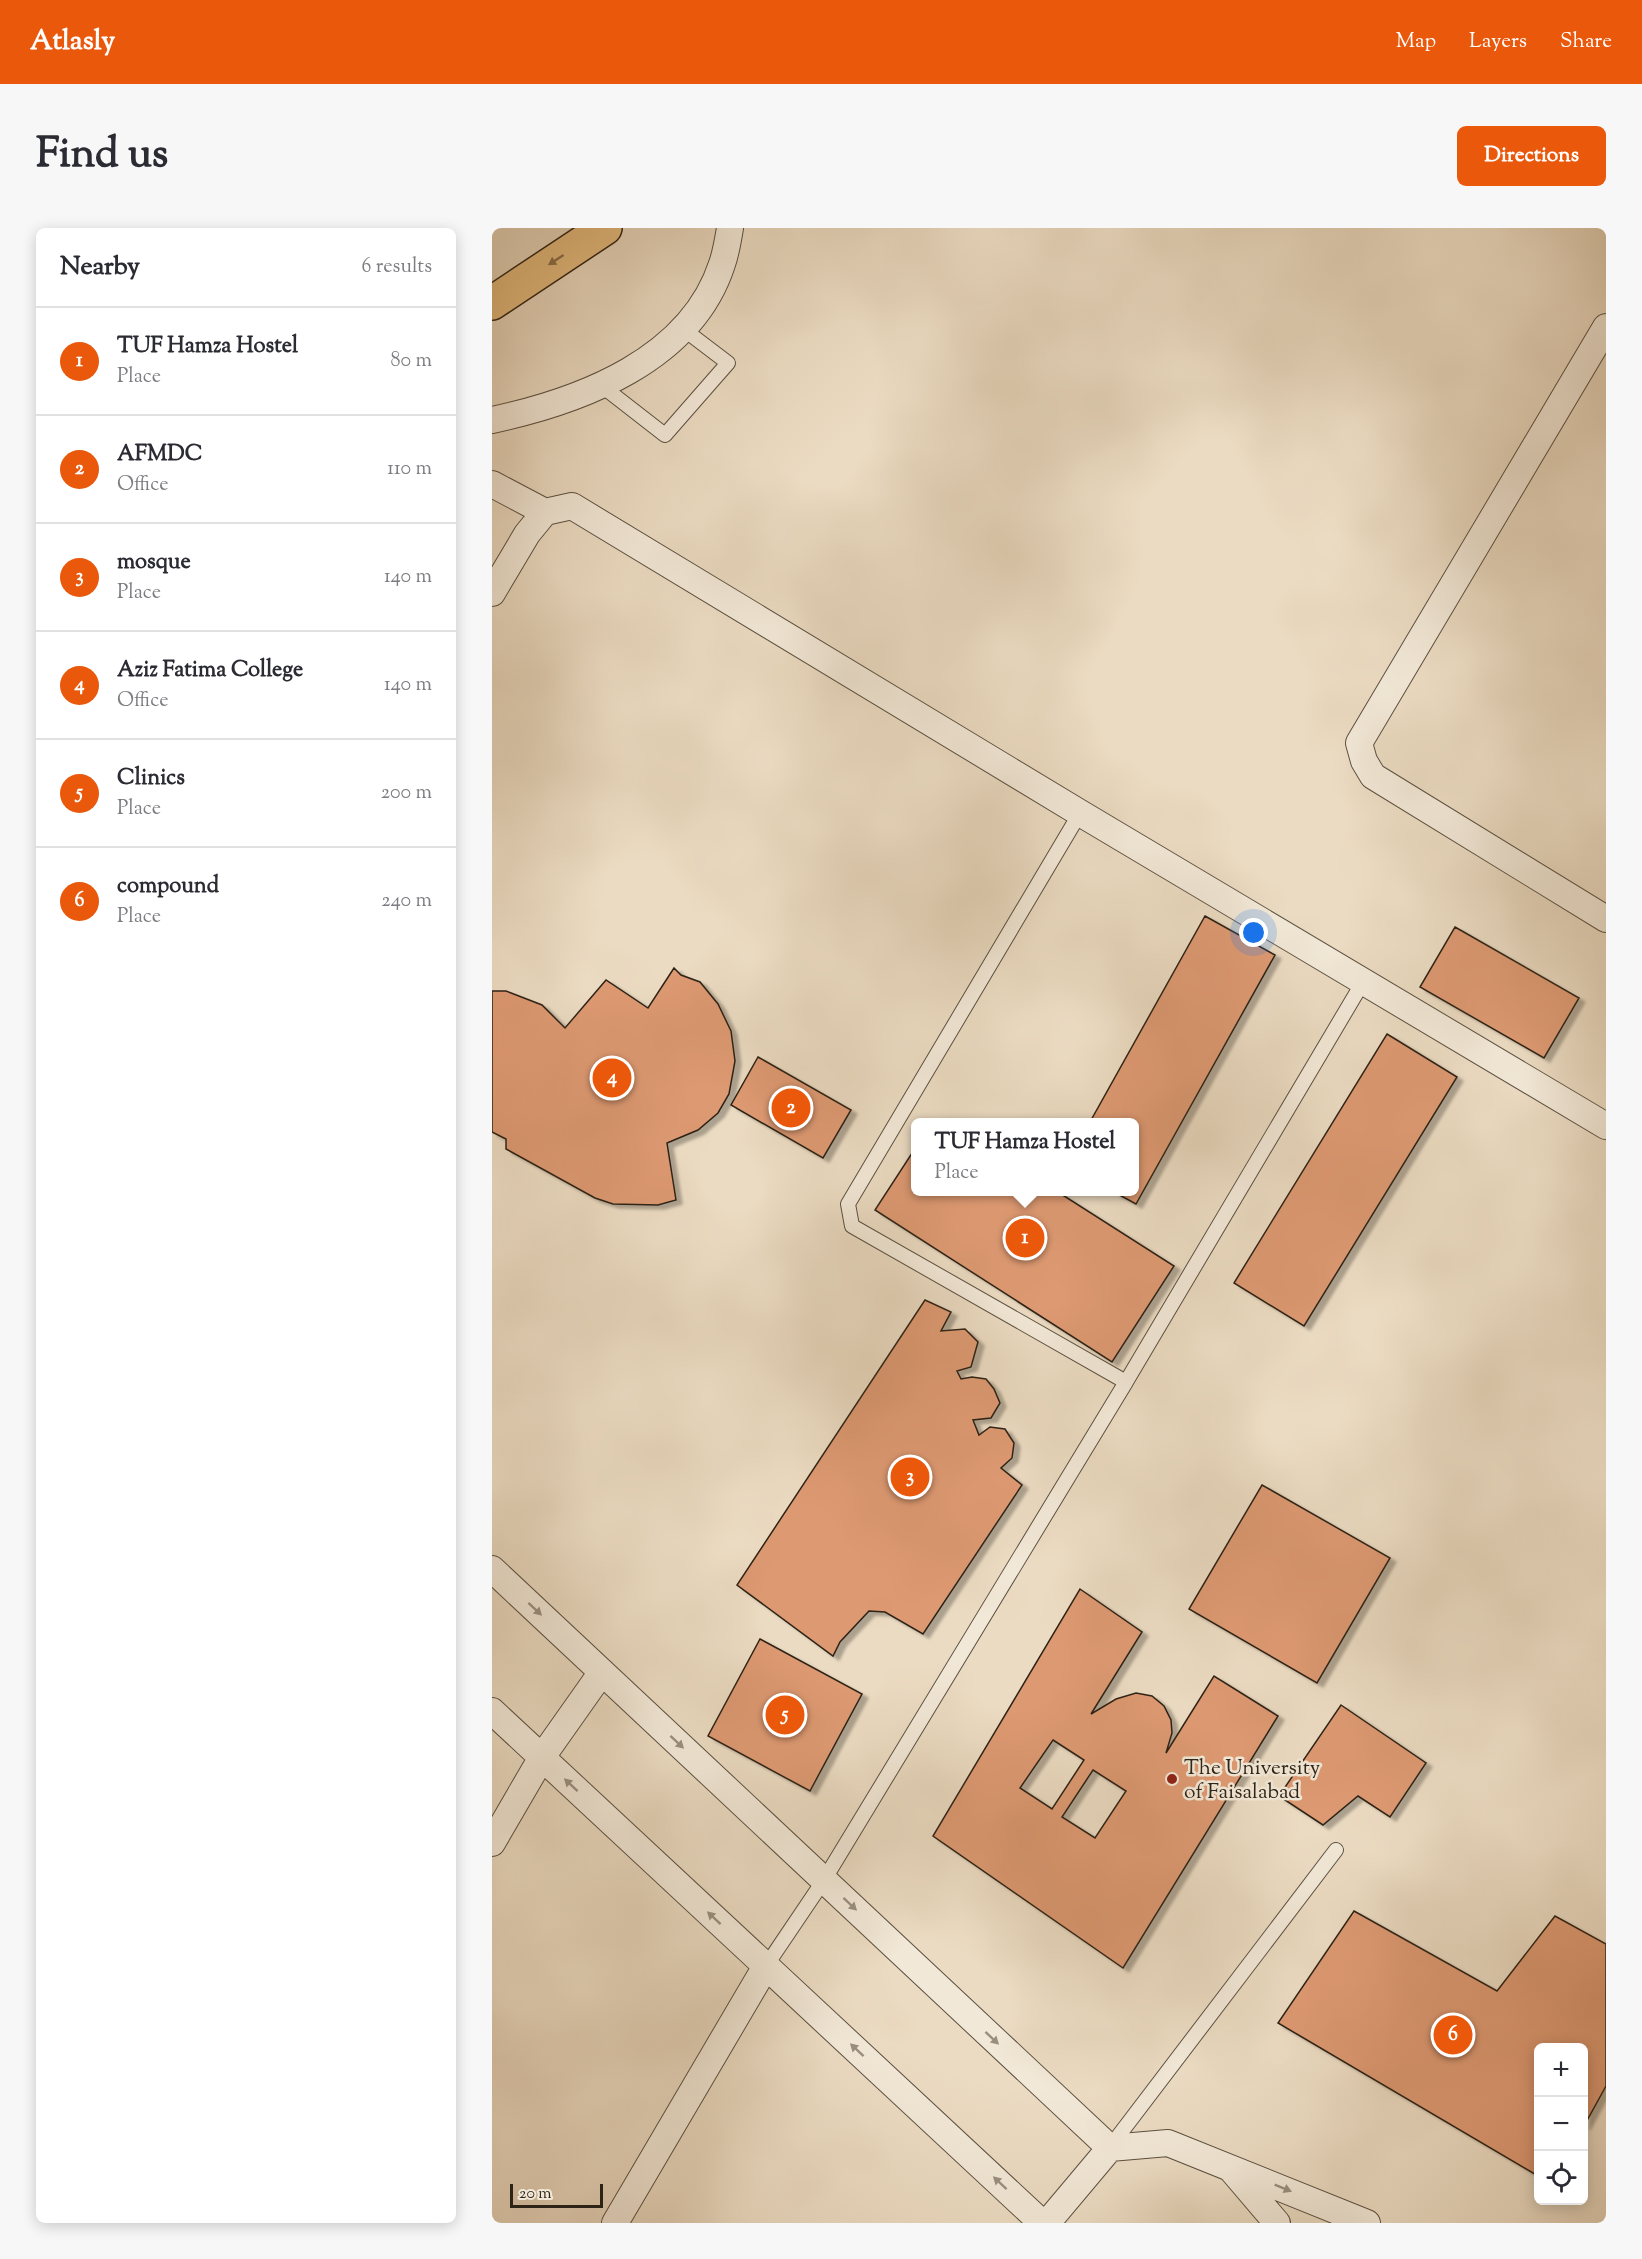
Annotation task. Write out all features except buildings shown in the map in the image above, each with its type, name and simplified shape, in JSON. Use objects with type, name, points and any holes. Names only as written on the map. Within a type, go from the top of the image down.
[{"type":"main road","points":[[492,303],[605,228]]},
{"type":"street","points":[[492,420],[545,408],[602,386],[652,356],[682,328],[706,298],[722,265],[730,228]]},
{"type":"street","points":[[1606,327],[1359,743],[1364,760],[1373,776],[1606,919]]},
{"type":"street","points":[[492,484],[545,512]]},
{"type":"street","points":[[492,593],[527,534],[545,512],[572,506],[1364,982],[1603,1116]]},
{"type":"street","points":[[492,1569],[1110,2148]]},
{"type":"street","points":[[492,1843],[542,1757],[602,1672]]},
{"type":"street","points":[[492,1711],[1045,2223],[1110,2148],[1168,2143],[1368,2223]]},
{"type":"street","points":[[615,2223],[766,1966]]},
{"type":"street","points":[[1229,2166],[1277,2223]]},
{"type":"lane","points":[[602,386],[665,435],[728,363],[682,328]]},
{"type":"lane","points":[[1080,813],[848,1204],[852,1226],[1126,1382]]},
{"type":"lane","points":[[766,1966],[824,1880],[1126,1382],[1364,982]]},
{"type":"lane","points":[[1110,2148],[1336,1851]]},
{"type":"place","name":"Aziz Fatima College","points":[[612,1078]]},
{"type":"place","name":"AFMDC","points":[[791,1108]]},
{"type":"place","name":"TUF Hamza Hostel","points":[[1025,1238]]},
{"type":"place","name":"mosque","points":[[910,1477]]},
{"type":"place","name":"Clinics","points":[[785,1715]]},
{"type":"place","name":"The University of Faisalabad","points":[[1172,1779]]},
{"type":"place","name":"compound","points":[[1453,2035]]}]
